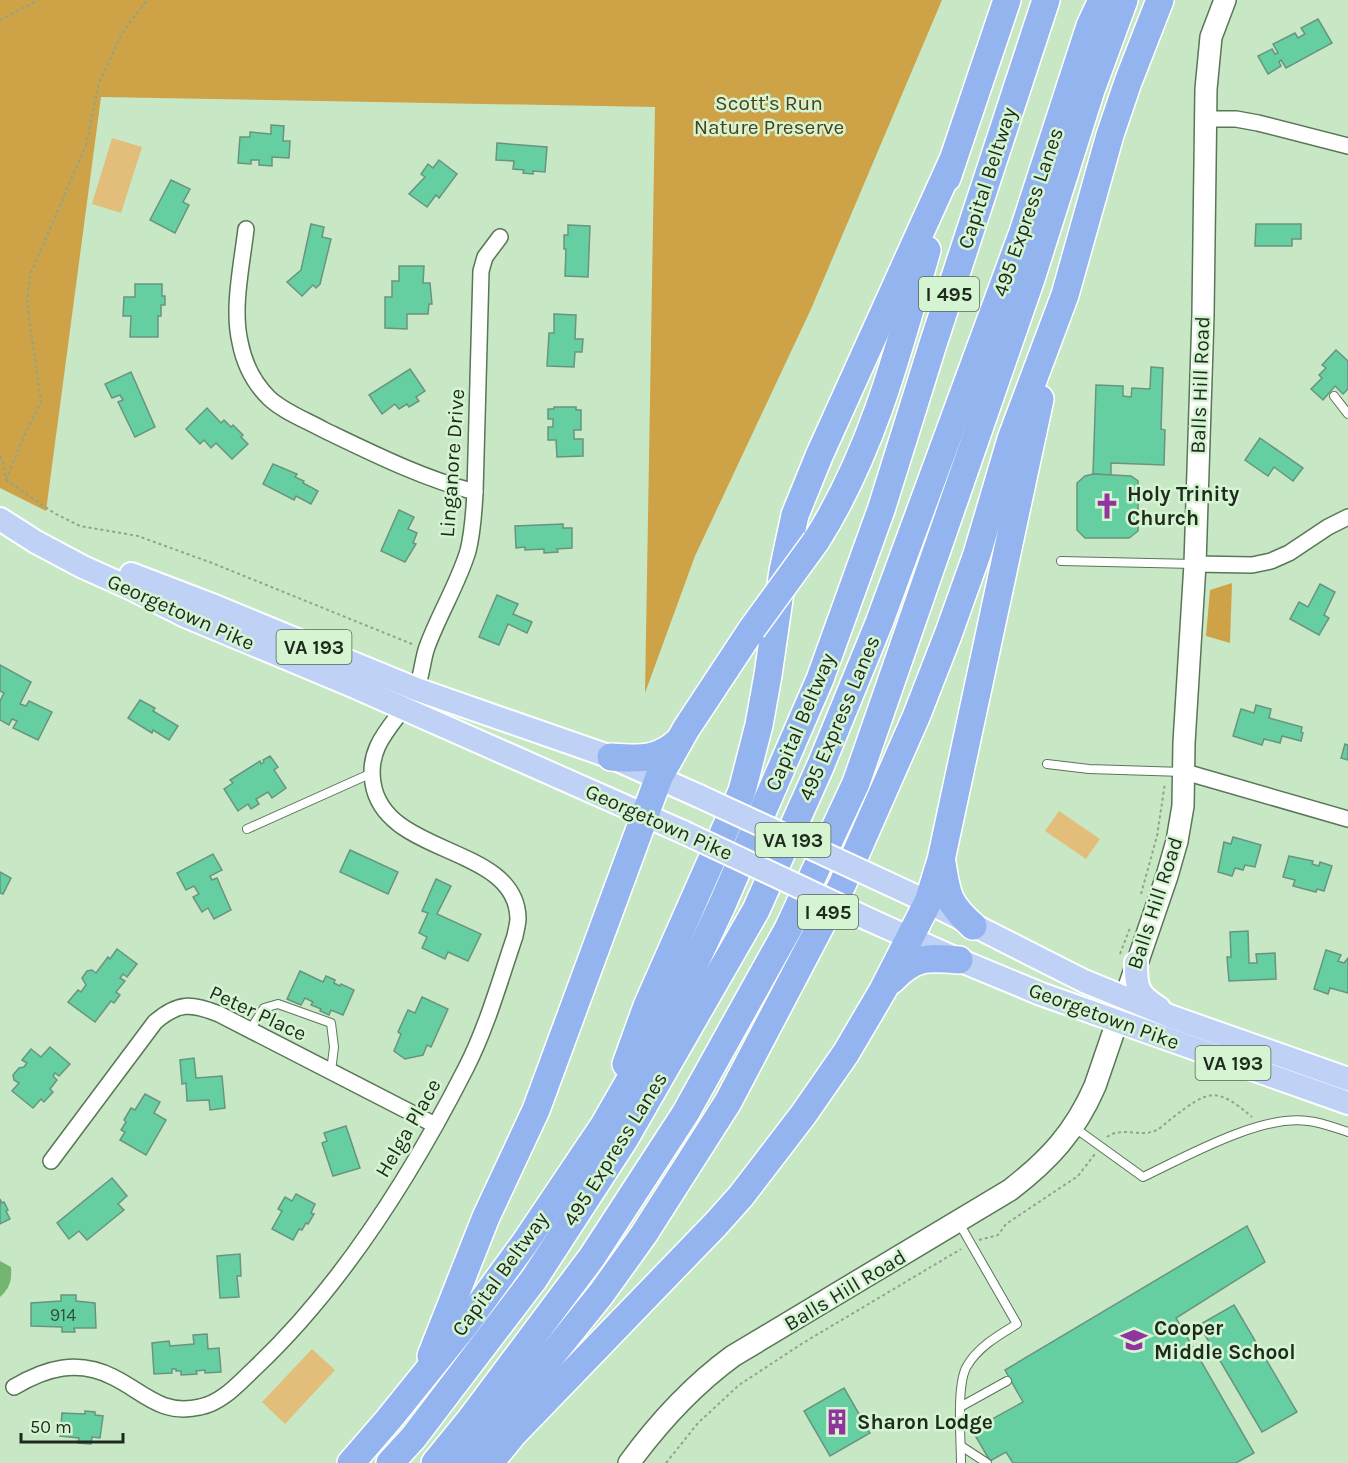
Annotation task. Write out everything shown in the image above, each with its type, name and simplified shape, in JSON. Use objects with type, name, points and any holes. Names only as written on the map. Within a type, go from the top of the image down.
[{"type":"highway","points":[[389,1419],[426,1367],[486,1217],[536,1110],[659,777],[679,741],[752,629],[833,515],[860,458],[903,334],[952,162],[1007,0]]},
{"type":"highway","points":[[989,58],[1016,0]]},
{"type":"highway","name":"Capital Beltway","points":[[351,1463],[478,1308],[524,1244],[604,1125],[684,986],[722,905],[820,679],[881,510],[1046,0]]},
{"type":"highway","name":"495 Express Lanes","points":[[390,1463],[413,1438],[534,1279],[624,1140],[756,910],[820,767],[879,624],[1023,232],[1090,26],[1102,0]]},
{"type":"highway","name":"495 Express Lanes","points":[[435,1463],[592,1257],[685,1114],[793,918],[856,783],[1028,287],[1091,90],[1124,0]]},
{"type":"highway","name":"I 495","points":[[465,1463],[601,1294],[644,1234],[728,1102],[842,885],[948,635],[977,554],[1011,439],[1065,295],[1110,135],[1160,0]]},
{"type":"highway","points":[[604,1125],[647,1006],[742,791],[765,695],[783,571],[795,514],[952,162]]},
{"type":"highway","points":[[489,1463],[514,1433],[692,1250],[741,1196],[837,1066],[883,990],[928,902],[941,860],[1047,367],[1065,295]]},
{"type":"highway","points":[[611,757],[654,756],[668,751],[679,741]]},
{"type":"highway","points":[[941,860],[950,900],[956,911],[974,926]]},
{"type":"highway","points":[[883,990],[904,967],[919,959],[959,960]]},
{"type":"main road","name":"Georgetown Pike","points":[[8,523],[36,542],[83,567],[183,615],[353,686],[645,815],[959,960],[1041,994],[1348,1103]]},
{"type":"main road","name":"Georgetown Pike","points":[[8,523],[416,689],[611,757],[928,902],[1046,963],[1125,998],[1348,1079]]},
{"type":"main road","points":[[1128,960],[1142,995],[1173,1017]]},
{"type":"street","name":"Balls Hill Road","points":[[629,1463],[674,1407],[725,1362],[1010,1190],[1035,1171],[1053,1154],[1074,1127],[1095,1086],[1125,998],[1128,960],[1167,876],[1177,841],[1182,806],[1175,772],[1184,743],[1195,564],[1208,57],[1211,37],[1225,0]]},
{"type":"street","points":[[1205,119],[1236,119],[1258,123],[1348,146]]},
{"type":"street","points":[[246,229],[237,324],[240,343],[256,384],[282,409],[372,454],[422,476],[475,492]]},
{"type":"street","name":"Linganore Drive","points":[[416,689],[426,650],[467,551],[473,526],[481,271],[485,257],[500,237]]},
{"type":"street","points":[[1195,564],[1252,565],[1271,561],[1289,553],[1328,527],[1348,517]]},
{"type":"street","name":"Helga Place","points":[[15,1387],[49,1370],[64,1366],[81,1367],[98,1370],[115,1378],[155,1404],[171,1408],[201,1407],[217,1401],[272,1354],[320,1300],[399,1187],[435,1125],[467,1067],[515,936],[518,919],[516,905],[505,886],[489,871],[418,837],[383,810],[377,797],[372,773],[375,752],[385,730],[416,689]]},
{"type":"street","points":[[1175,772],[1348,819]]},
{"type":"street","name":"Peter Place","points":[[51,1161],[154,1022],[165,1013],[187,1005],[200,1006],[250,1030],[435,1125]]},
{"type":"lane","points":[[1334,396],[1348,414]]},
{"type":"lane","points":[[1061,561],[1195,564]]},
{"type":"lane","points":[[1047,764],[1089,769],[1175,772]]},
{"type":"lane","points":[[247,829],[372,773]]},
{"type":"lane","points":[[250,1030],[264,1008],[278,1004],[331,1023],[334,1047],[331,1071]]},
{"type":"lane","points":[[1074,1127],[1143,1177],[1196,1152],[1259,1127],[1283,1121],[1308,1121],[1348,1132]]},
{"type":"lane","points":[[959,1221],[1017,1324],[989,1342],[967,1366],[960,1398],[961,1463]]},
{"type":"lane","points":[[960,1407],[1007,1381]]},
{"type":"lane","points":[[961,1446],[987,1463]]},
{"type":"path","points":[[0,20],[38,0]]},
{"type":"path","points":[[6,480],[40,402],[27,303],[30,274],[86,145],[99,84],[122,33],[147,0]]},
{"type":"path","points":[[0,456],[4,464],[6,480],[54,513],[80,526],[138,536],[212,563],[426,650]]},
{"type":"path","points":[[1140,900],[1175,772]]},
{"type":"path","points":[[1128,960],[1132,922]]},
{"type":"path","points":[[666,1463],[698,1423],[722,1399],[753,1374],[879,1297],[972,1244],[998,1235],[1006,1224],[1078,1176],[1112,1133],[1156,1130],[1208,1094],[1218,1095],[1238,1106],[1252,1117],[1259,1127]]},
{"type":"shaded area","points":[[112,138],[142,147],[121,213],[92,204]]},
{"type":"shaded area","points":[[1059,811],[1100,839],[1086,859],[1045,831]]},
{"type":"shaded area","points":[[0,1261],[11,1267],[11,1280],[0,1297]]},
{"type":"shaded area","points":[[312,1349],[335,1370],[285,1424],[262,1402]]},
{"type":"green space","name":"Scott's Run Nature Preserve","points":[[0,0],[942,0],[811,309],[695,556],[645,693],[655,107],[101,97],[46,511],[0,488]]},
{"type":"green space","points":[[1232,583],[1230,643],[1206,636],[1210,590]]},
{"type":"building","points":[[1318,19],[1332,43],[1286,68],[1281,60],[1279,62],[1281,66],[1268,74],[1258,56],[1272,49],[1275,54],[1278,53],[1273,44],[1295,33],[1298,38],[1305,34],[1301,28]]},
{"type":"building","points":[[271,125],[284,126],[283,141],[290,141],[289,158],[272,157],[272,166],[259,165],[259,160],[251,160],[251,164],[238,163],[240,137],[250,137],[250,132],[271,134]]},
{"type":"building","points":[[497,143],[547,147],[545,172],[523,173],[524,170],[513,169],[514,161],[496,160]]},
{"type":"building","points":[[439,160],[457,174],[439,198],[436,195],[427,207],[409,194],[425,177],[421,174],[428,164],[433,168]]},
{"type":"building","points":[[171,180],[190,189],[183,202],[189,205],[175,233],[150,220]]},
{"type":"building","points":[[311,224],[324,227],[322,237],[331,239],[320,284],[316,288],[313,285],[302,296],[287,282],[301,270]]},
{"type":"building","points":[[1256,224],[1301,224],[1301,239],[1292,239],[1292,246],[1255,246]]},
{"type":"building","points":[[568,225],[590,226],[588,277],[565,276],[564,235],[568,235]]},
{"type":"building","points":[[399,266],[424,266],[423,283],[430,283],[432,304],[429,304],[428,314],[407,314],[407,329],[385,328],[385,297],[392,297],[392,281],[399,281]]},
{"type":"building","points":[[135,284],[162,284],[165,305],[161,305],[161,316],[158,316],[158,337],[130,337],[131,316],[123,316],[124,297],[135,297]]},
{"type":"building","points":[[554,314],[576,315],[575,339],[583,339],[582,352],[575,352],[574,367],[547,366],[549,333],[554,333]]},
{"type":"building","points":[[1336,350],[1348,361],[1348,389],[1343,394],[1335,386],[1323,400],[1311,389],[1322,378],[1319,375],[1326,368],[1322,365]]},
{"type":"building","points":[[1151,367],[1163,368],[1161,429],[1165,430],[1164,465],[1111,463],[1111,475],[1093,474],[1096,385],[1123,386],[1123,396],[1131,397],[1132,388],[1150,389]]},
{"type":"building","points":[[410,369],[425,391],[416,397],[419,401],[409,407],[407,404],[399,409],[395,404],[382,414],[369,395]]},
{"type":"building","points":[[131,372],[155,427],[135,437],[118,402],[123,400],[120,395],[112,398],[105,384]]},
{"type":"building","points":[[554,407],[576,407],[576,410],[581,410],[581,430],[574,430],[574,439],[583,439],[583,456],[557,457],[556,440],[548,440],[548,427],[553,427],[553,419],[548,419],[548,409],[554,409]]},
{"type":"building","points":[[207,408],[221,423],[224,420],[231,427],[233,425],[248,444],[232,459],[216,443],[211,448],[204,440],[200,444],[186,429]]},
{"type":"building","points":[[1260,438],[1303,468],[1293,481],[1274,467],[1268,476],[1245,460]]},
{"type":"building","points":[[273,464],[297,474],[295,477],[318,491],[311,504],[296,496],[294,500],[263,484]]},
{"type":"building","name":"Holy Trinity Church","points":[[1093,474],[1131,476],[1138,481],[1138,531],[1129,538],[1085,538],[1077,530],[1077,483],[1085,476]]},
{"type":"building","points":[[399,510],[414,517],[408,529],[417,533],[413,543],[416,544],[405,562],[381,551]]},
{"type":"building","points":[[563,524],[563,528],[572,528],[572,548],[544,553],[544,549],[516,548],[515,526]]},
{"type":"building","points":[[1320,584],[1335,592],[1324,615],[1329,618],[1319,635],[1290,619],[1299,602],[1308,607]]},
{"type":"building","points":[[497,595],[518,604],[513,614],[532,622],[527,633],[508,624],[499,645],[479,637]]},
{"type":"building","points":[[0,665],[31,682],[20,704],[26,706],[29,701],[52,712],[38,740],[13,728],[17,721],[12,719],[9,725],[0,720],[0,701],[4,693],[0,691]]},
{"type":"building","points":[[140,700],[155,708],[153,711],[178,726],[169,740],[153,730],[152,733],[128,718]]},
{"type":"building","points":[[1256,705],[1271,709],[1269,718],[1302,727],[1301,741],[1282,736],[1280,743],[1264,739],[1262,745],[1233,736],[1241,709],[1254,713]]},
{"type":"building","points":[[1345,744],[1348,745],[1348,760],[1341,758]]},
{"type":"building","points":[[270,756],[278,767],[274,770],[286,788],[272,798],[268,792],[256,799],[259,804],[251,809],[248,804],[238,811],[224,789],[233,783],[230,780],[260,761],[261,764]]},
{"type":"building","points":[[1233,837],[1261,845],[1255,867],[1245,865],[1243,870],[1235,868],[1232,876],[1218,872],[1224,842],[1231,844]]},
{"type":"building","points":[[350,850],[398,872],[388,894],[340,872]]},
{"type":"building","points":[[213,854],[222,870],[210,876],[212,880],[217,878],[231,910],[214,919],[208,908],[202,912],[193,897],[199,894],[194,886],[186,890],[177,873]]},
{"type":"building","points":[[1289,856],[1313,861],[1312,864],[1319,866],[1320,862],[1332,866],[1324,891],[1317,889],[1316,892],[1293,886],[1295,880],[1283,877]]},
{"type":"building","points":[[0,872],[11,878],[3,894],[0,893]]},
{"type":"building","points":[[436,879],[451,886],[437,914],[481,934],[468,961],[448,952],[445,959],[422,948],[427,937],[419,933],[428,913],[422,911]]},
{"type":"building","points":[[1248,931],[1249,963],[1257,963],[1256,954],[1275,953],[1276,979],[1229,981],[1227,957],[1231,957],[1230,932]]},
{"type":"building","points":[[117,949],[137,964],[127,977],[123,974],[120,978],[125,981],[116,992],[120,995],[114,1003],[111,1001],[95,1022],[68,1002],[78,990],[81,992],[86,985],[82,978],[87,971],[92,970],[96,973]]},
{"type":"building","points":[[1326,950],[1341,955],[1338,961],[1344,963],[1348,958],[1348,993],[1330,988],[1328,994],[1314,989]]},
{"type":"building","points":[[300,971],[323,982],[326,976],[335,980],[334,983],[340,986],[341,984],[354,990],[343,1015],[331,1010],[329,1015],[320,1011],[321,1009],[311,1005],[313,1002],[305,998],[301,1005],[287,999]]},
{"type":"building","points":[[422,997],[448,1009],[431,1047],[427,1045],[423,1055],[405,1059],[394,1051],[401,1034],[398,1032],[408,1010],[415,1013]]},
{"type":"building","points":[[50,1047],[70,1064],[59,1076],[55,1073],[53,1076],[57,1080],[50,1089],[53,1092],[44,1102],[41,1099],[33,1108],[12,1091],[19,1083],[14,1080],[13,1075],[27,1063],[22,1060],[31,1049],[41,1057]]},
{"type":"building","points":[[194,1058],[196,1078],[222,1076],[225,1108],[210,1110],[209,1100],[187,1101],[186,1083],[182,1084],[180,1060]]},
{"type":"building","points":[[145,1094],[160,1102],[154,1113],[166,1120],[146,1155],[120,1140],[125,1132],[121,1130],[126,1122],[124,1120],[131,1108],[135,1110]]},
{"type":"building","points":[[346,1126],[360,1168],[333,1176],[322,1143],[327,1141],[324,1133]]},
{"type":"building","points":[[112,1178],[127,1196],[118,1204],[124,1210],[87,1240],[79,1231],[69,1239],[57,1223]]},
{"type":"building","points":[[296,1194],[315,1204],[311,1213],[314,1214],[308,1224],[306,1223],[302,1230],[299,1229],[293,1240],[272,1229],[282,1211],[278,1209],[285,1197],[292,1201]]},
{"type":"building","points":[[0,1199],[8,1210],[6,1211],[10,1219],[0,1224]]},
{"type":"building","points":[[1247,1226],[1265,1262],[1176,1318],[1254,1453],[1236,1463],[1013,1463],[1006,1452],[990,1461],[972,1430],[1023,1402],[1005,1370]]},
{"type":"building","points":[[240,1254],[241,1276],[237,1276],[239,1297],[220,1298],[217,1256]]},
{"type":"building","points":[[61,1295],[76,1295],[76,1301],[95,1303],[96,1328],[74,1328],[75,1332],[62,1332],[62,1327],[31,1326],[31,1303],[61,1301]]},
{"type":"building","points":[[1234,1305],[1297,1412],[1262,1432],[1199,1325]]},
{"type":"building","points":[[207,1334],[208,1349],[219,1348],[221,1372],[205,1373],[205,1370],[196,1371],[197,1374],[181,1375],[181,1371],[172,1369],[172,1373],[154,1374],[152,1343],[169,1341],[170,1346],[194,1344],[193,1335]]},
{"type":"building","name":"Sharon Lodge","points":[[844,1388],[870,1433],[830,1456],[804,1411]]},
{"type":"building","points":[[85,1411],[103,1416],[100,1438],[92,1437],[91,1444],[78,1443],[79,1438],[60,1436],[62,1413],[85,1414]]},
{"type":"place","name":"Holy Trinity Church","points":[[1107,506]]},
{"type":"place","name":"Cooper Middle School","points":[[1134,1340]]},
{"type":"place","name":"Sharon Lodge","points":[[837,1422]]}]
